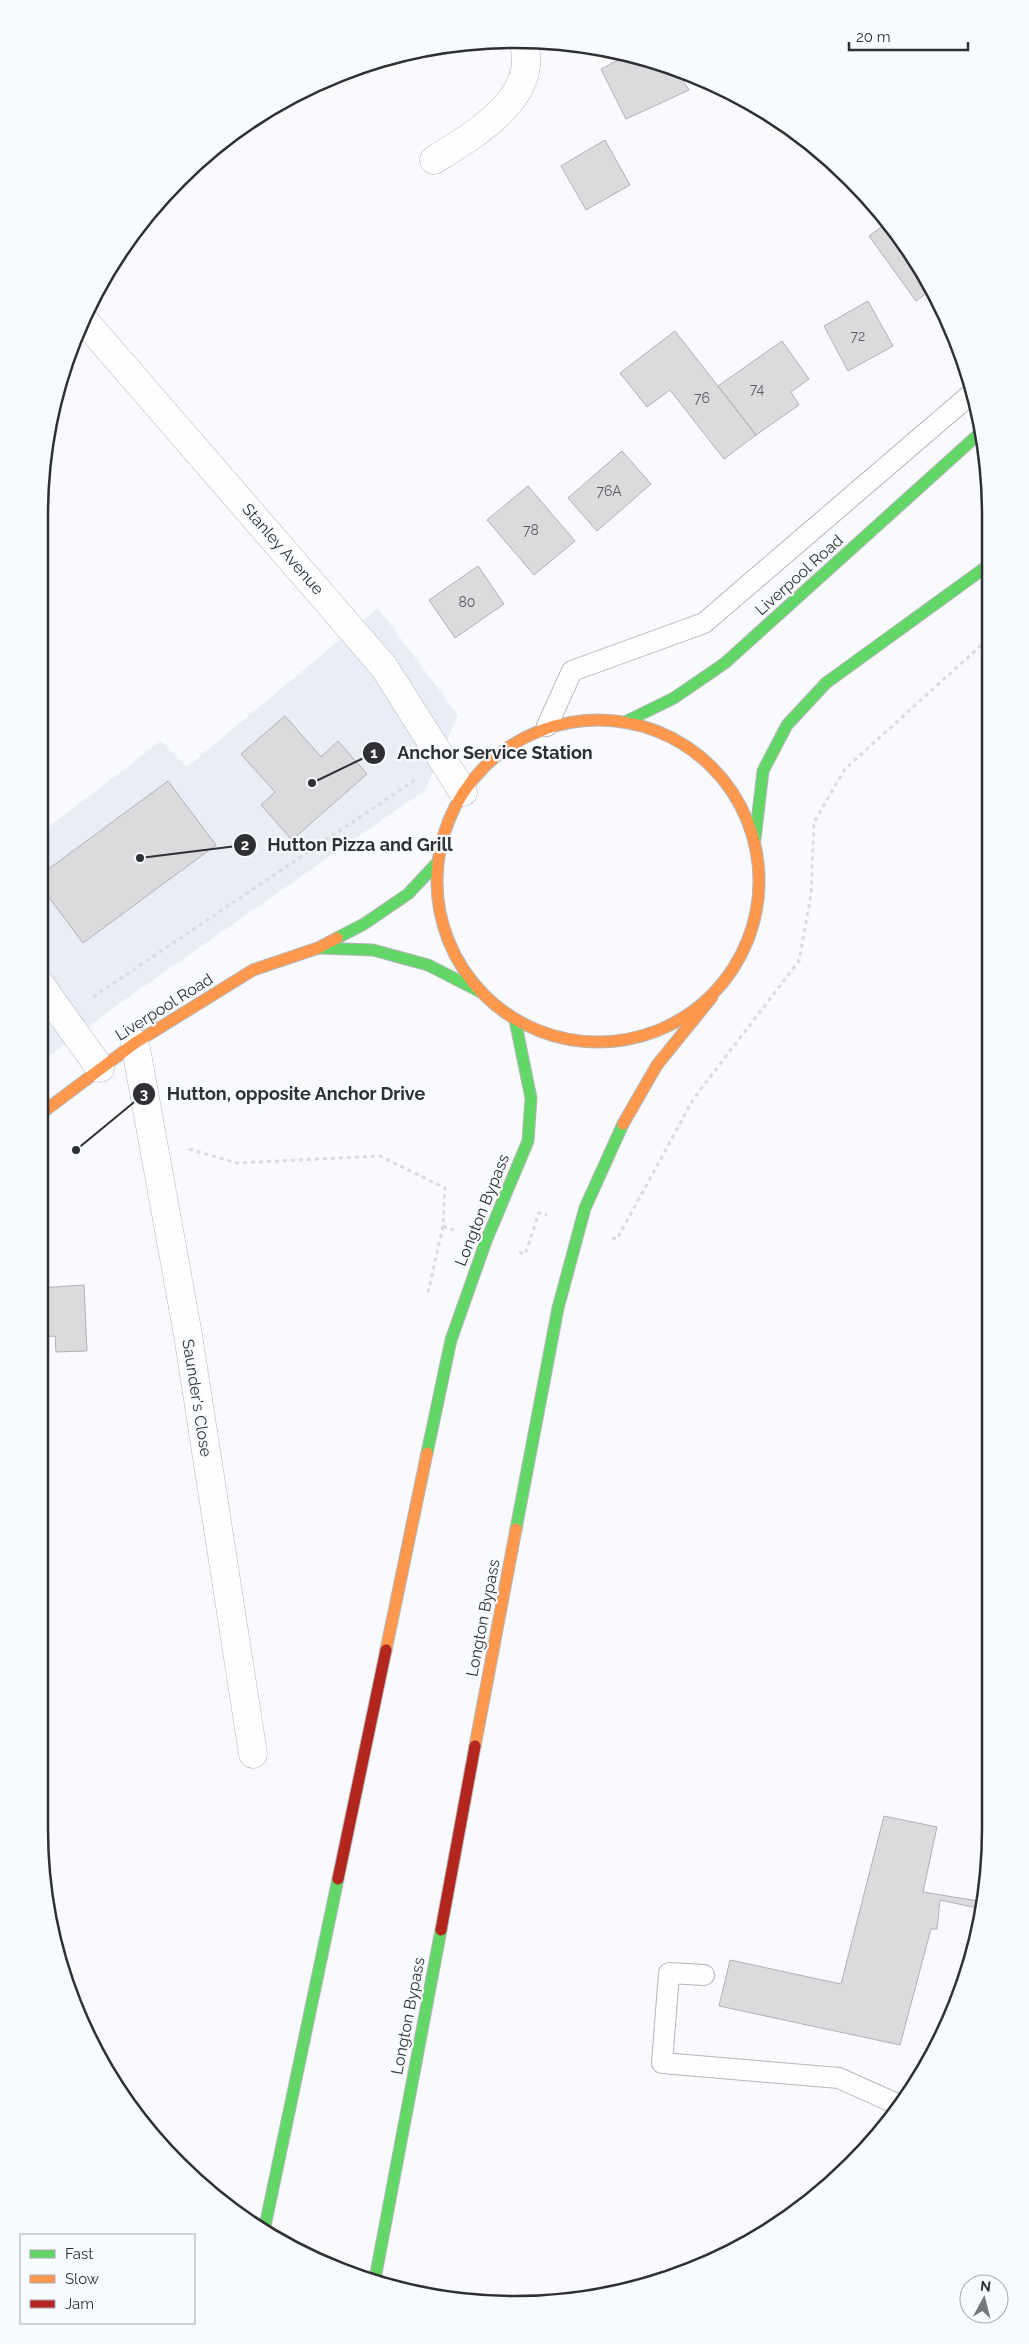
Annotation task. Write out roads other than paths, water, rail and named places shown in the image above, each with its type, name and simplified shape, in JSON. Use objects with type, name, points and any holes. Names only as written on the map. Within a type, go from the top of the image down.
[{"type":"main road","name":"Liverpool Road","points":[[625,722],[674,698],[725,663],[975,437]]},
{"type":"main road","points":[[755,839],[763,770],[787,725],[826,683],[982,570]]},
{"type":"main road","points":[[712,997],[669,1027],[618,1042],[565,1039],[515,1020],[481,992],[454,954],[451,946],[439,910],[437,863],[446,826],[464,792],[503,750],[547,726],[577,721],[625,722],[669,736],[707,762],[736,797],[755,839]]},
{"type":"main road","name":"Longton Bypass","points":[[376,2275],[558,1308],[580,1226],[617,1134],[657,1065],[738,963],[754,924],[760,881],[755,839]]},
{"type":"main road","name":"Liverpool Road","points":[[48,1107],[135,1043],[253,970],[318,948],[364,924],[408,894],[437,863]]},
{"type":"main road","name":"Liverpool Road","points":[[318,948],[374,950],[428,965],[481,992]]},
{"type":"main road","name":"Longton Bypass","points":[[265,2224],[451,1340],[486,1241],[528,1140],[531,1098],[515,1020]]},
{"type":"street","points":[[434,160],[487,126],[515,95],[525,72],[525,48]]},
{"type":"street","name":"Stanley Avenue","points":[[88,325],[384,667],[464,792]]},
{"type":"street","points":[[48,996],[100,1068]]},
{"type":"street","name":"Saunder's Close","points":[[135,1043],[188,1334],[253,1754]]},
{"type":"lane","points":[[547,726],[572,670],[704,624],[967,398]]},
{"type":"lane","points":[[704,1975],[669,1973],[662,2063],[839,2078],[893,2102]]},
{"type":"place","name":"Anchor Service Station","points":[[312,783]]},
{"type":"place","name":"Hutton Pizza and Grill","points":[[140,858]]},
{"type":"place","name":"Hutton, opposite Anchor Drive","points":[[76,1150]]}]
